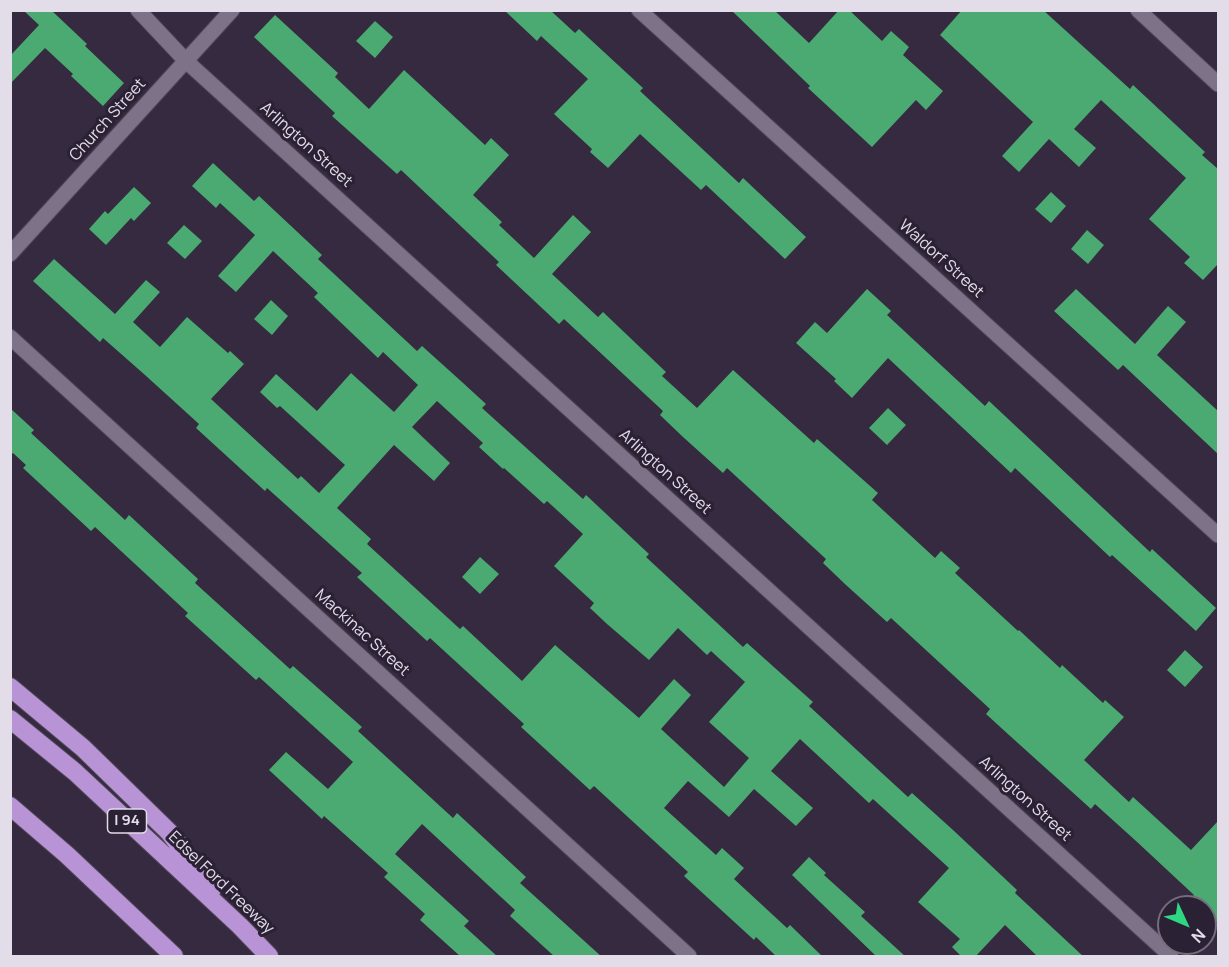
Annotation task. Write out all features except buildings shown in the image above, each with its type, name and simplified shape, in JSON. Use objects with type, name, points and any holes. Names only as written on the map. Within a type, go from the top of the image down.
[{"type":"highway","points":[[10,687],[82,748],[169,832],[240,926]]},
{"type":"highway","name":"Edsel Ford Freeway","points":[[10,719],[75,772],[240,926],[268,957]]},
{"type":"highway","points":[[10,806],[42,833],[174,957]]},
{"type":"highway","points":[[10,812],[42,833]]},
{"type":"street","name":"Arlington Street","points":[[138,10],[186,61],[1171,957]]},
{"type":"street","name":"Church Street","points":[[10,254],[232,10]]},
{"type":"street","name":"Waldorf Street","points":[[639,10],[1218,535]]},
{"type":"street","points":[[1138,10],[1218,84]]},
{"type":"street","name":"Mackinac Street","points":[[10,337],[689,957]]}]
